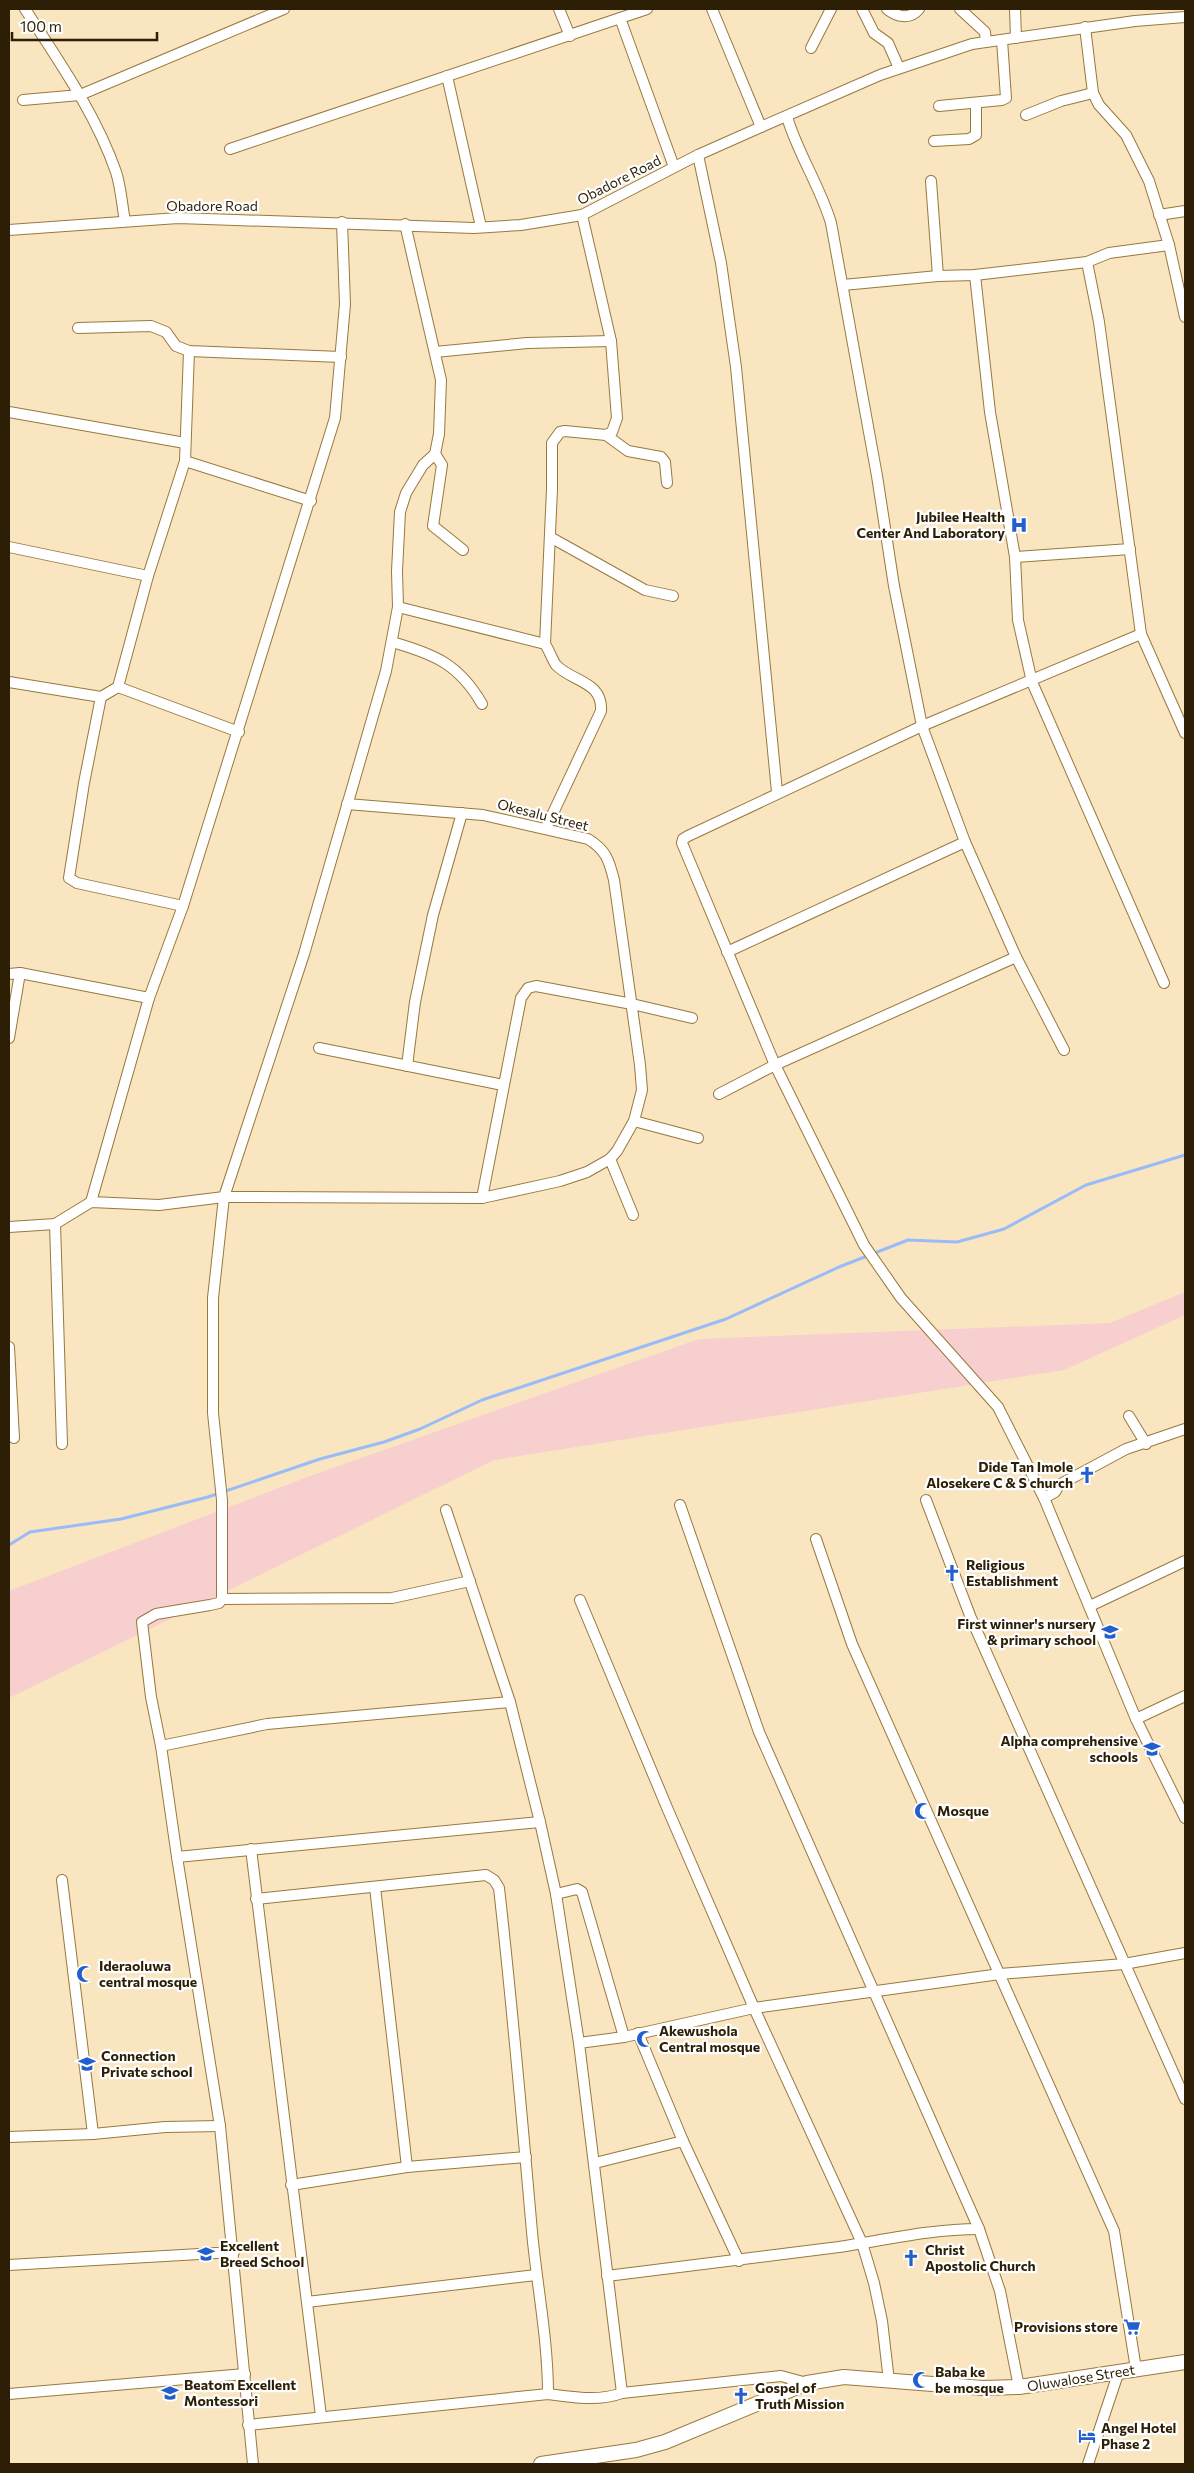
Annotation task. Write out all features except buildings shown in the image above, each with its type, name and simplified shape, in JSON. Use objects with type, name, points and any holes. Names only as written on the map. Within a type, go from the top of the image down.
[{"type":"street","points":[[25,9],[80,95],[117,173],[124,221]]},
{"type":"street","points":[[23,100],[80,95],[284,9]]},
{"type":"street","points":[[559,9],[570,36]]},
{"type":"street","points":[[230,149],[648,9]]},
{"type":"street","points":[[712,9],[761,127]]},
{"type":"street","points":[[811,48],[829,9]]},
{"type":"street","points":[[862,9],[874,33],[888,44],[899,68]]},
{"type":"street","points":[[887,9],[899,16],[906,17],[919,9]]},
{"type":"street","points":[[960,9],[985,32],[986,42]]},
{"type":"street","points":[[1015,9],[1016,38]]},
{"type":"street","name":"Obadore Road","points":[[9,230],[178,218],[481,227],[521,225],[582,215],[698,155],[899,68],[955,49],[986,42],[1085,28],[1185,17]]},
{"type":"street","points":[[620,18],[674,167]]},
{"type":"street","points":[[1085,28],[1093,93],[1103,110],[1118,123],[1126,135],[1149,181],[1169,245],[1185,317]]},
{"type":"street","points":[[940,106],[976,104],[1006,98],[1002,40]]},
{"type":"street","points":[[447,76],[481,227]]},
{"type":"street","points":[[1026,115],[1062,101],[1093,93]]},
{"type":"street","points":[[934,141],[969,139],[976,135],[976,104]]},
{"type":"street","points":[[787,117],[792,134],[826,207],[843,286],[877,476],[894,586],[922,726],[965,842],[1016,957],[1064,1050]]},
{"type":"street","points":[[698,155],[721,263],[736,367],[777,792]]},
{"type":"street","points":[[931,181],[938,276]]},
{"type":"street","points":[[1159,214],[1185,211]]},
{"type":"street","points":[[546,828],[601,711],[601,702],[597,693],[590,686],[556,665],[545,644],[552,443],[560,432],[565,431],[606,434],[612,432],[616,418],[611,341],[582,215]]},
{"type":"street","points":[[91,1202],[149,998],[183,906],[335,418],[345,304],[342,222]]},
{"type":"street","points":[[405,224],[441,380],[442,401],[435,454],[442,465],[433,526],[463,550]]},
{"type":"street","points":[[843,286],[938,276],[975,275],[1087,262],[1109,253],[1169,245]]},
{"type":"street","points":[[1087,262],[1099,322],[1141,634],[1185,733]]},
{"type":"street","points":[[975,275],[990,412],[1015,557],[1018,620],[1032,682],[1164,983]]},
{"type":"street","points":[[78,328],[151,326],[166,332],[176,346],[189,351],[341,357]]},
{"type":"street","points":[[435,352],[527,344],[611,341]]},
{"type":"street","points":[[9,682],[101,697],[118,687],[148,576],[185,461],[189,351]]},
{"type":"street","points":[[9,412],[185,443]]},
{"type":"street","points":[[606,434],[628,451],[661,457],[665,462],[667,483]]},
{"type":"street","points":[[222,1599],[222,1500],[212,1413],[212,1298],[224,1197],[304,954],[386,671],[398,608],[397,571],[400,512],[406,493],[423,464],[435,454]]},
{"type":"street","points":[[185,461],[311,500]]},
{"type":"street","points":[[550,537],[645,590],[672,596]]},
{"type":"street","points":[[9,547],[148,576]]},
{"type":"street","points":[[1015,557],[1130,549]]},
{"type":"street","points":[[398,608],[545,644]]},
{"type":"street","points":[[1141,634],[1032,682],[922,726],[777,792],[683,839],[683,848],[775,1065],[864,1245],[901,1298],[998,1407],[1044,1498],[1136,1719],[1185,1818]]},
{"type":"street","points":[[392,642],[434,655],[449,664],[473,690],[482,704]]},
{"type":"street","points":[[118,687],[238,732]]},
{"type":"street","points":[[101,697],[84,783],[69,878],[78,883],[183,906]]},
{"type":"street","name":"Okesalu Street","points":[[347,804],[483,815],[588,839],[600,846],[609,858],[637,1030],[642,1090],[634,1121],[610,1159]]},
{"type":"street","points":[[407,1066],[415,1002],[434,915],[462,813]]},
{"type":"street","points":[[727,952],[965,842]]},
{"type":"street","points":[[719,1094],[775,1065],[1016,957]]},
{"type":"street","points":[[9,974],[20,973],[149,998]]},
{"type":"street","points":[[9,1038],[20,973]]},
{"type":"street","points":[[482,1198],[521,998],[528,988],[536,986],[632,1004],[692,1018]]},
{"type":"street","points":[[319,1048],[503,1085]]},
{"type":"street","points":[[634,1121],[698,1138]]},
{"type":"street","points":[[9,1227],[55,1224],[91,1202],[159,1205],[224,1197],[482,1198],[560,1181],[587,1172],[610,1159],[634,1215]]},
{"type":"street","points":[[55,1224],[62,1444]]},
{"type":"street","points":[[9,1348],[14,1438]]},
{"type":"street","points":[[1129,1416],[1146,1444]]},
{"type":"street","points":[[1044,1498],[1055,1492],[1059,1485],[1126,1449],[1146,1444],[1185,1429]]},
{"type":"street","points":[[926,1500],[971,1618],[1185,2099]]},
{"type":"street","points":[[680,1505],[759,1732],[979,2229],[1000,2291],[1018,2387]]},
{"type":"street","points":[[446,1510],[510,1702],[556,1894],[595,2163],[622,2393]]},
{"type":"street","points":[[816,1539],[852,1644],[1114,2231],[1136,2369]]},
{"type":"street","points":[[1090,1606],[1185,1561]]},
{"type":"street","points":[[253,2464],[234,2252],[220,2126],[161,1746],[150,1687],[142,1622],[156,1614],[210,1605],[218,1603],[222,1599],[392,1598],[470,1581]]},
{"type":"street","points":[[580,1600],[754,2008],[862,2243],[874,2283],[882,2321],[889,2382]]},
{"type":"street","points":[[1136,1719],[1185,1696]]},
{"type":"street","points":[[161,1746],[267,1724],[510,1702]]},
{"type":"street","points":[[177,1857],[251,1848],[540,1822]]},
{"type":"street","points":[[251,1848],[291,2185],[321,2416]]},
{"type":"street","points":[[256,1899],[486,1875],[494,1880],[499,1888],[536,2275],[548,2371],[548,2394]]},
{"type":"street","points":[[62,1880],[93,2134]]},
{"type":"street","points":[[375,1887],[407,2167]]},
{"type":"street","points":[[556,1894],[577,1890],[582,1892],[624,2036]]},
{"type":"street","points":[[579,2044],[754,2008],[1000,1974],[1124,1964],[1185,1952]]},
{"type":"street","points":[[638,2033],[683,2141],[739,2261]]},
{"type":"street","points":[[9,2137],[93,2134],[165,2127],[220,2126]]},
{"type":"street","points":[[595,2163],[683,2141]]},
{"type":"street","points":[[291,2185],[407,2167],[526,2157]]},
{"type":"street","points":[[607,2276],[739,2261],[862,2243],[908,2234],[979,2229]]},
{"type":"street","points":[[9,2265],[234,2252]]},
{"type":"street","points":[[307,2302],[536,2275]]},
{"type":"street","name":"Oluwalose Street","points":[[543,2464],[636,2450],[665,2442],[807,2383],[844,2376],[889,2382],[984,2388],[1018,2387],[1185,2362]]},
{"type":"street","points":[[1088,2464],[1119,2371]]},
{"type":"street","points":[[9,2394],[244,2374]]},
{"type":"street","points":[[248,2425],[548,2394],[594,2399],[622,2393],[781,2376],[807,2383]]},
{"type":"shaded area","points":[[1185,1292],[1185,1315],[1064,1370],[494,1460],[9,1698],[9,1591],[310,1476],[699,1339],[1110,1323]]},
{"type":"waterway","points":[[9,1545],[30,1532],[121,1519],[208,1497],[320,1459],[384,1442],[420,1429],[482,1400],[726,1319],[839,1267],[908,1240],[957,1242],[1004,1229],[1086,1185],[1185,1155]]},
{"type":"place","name":"Jubilee Health Center And Laboratory","points":[[1019,525]]},
{"type":"place","name":"Dide Tan Imole Alosekere C & S church","points":[[1087,1475]]},
{"type":"place","name":"Religious Establishment","points":[[952,1573]]},
{"type":"place","name":"First winner's nursery & primary school","points":[[1110,1632]]},
{"type":"place","name":"Alpha comprehensive schools","points":[[1152,1749]]},
{"type":"place","name":"Mosque","points":[[923,1811]]},
{"type":"place","name":"Ideraoluwa central mosque","points":[[85,1974]]},
{"type":"place","name":"Akewushola Central mosque","points":[[645,2039]]},
{"type":"place","name":"Connection Private school","points":[[87,2064]]},
{"type":"place","name":"Excellent Breed School","points":[[206,2254]]},
{"type":"place","name":"Christ Apostolic Church","points":[[911,2258]]},
{"type":"place","name":"Provisions store","points":[[1132,2327]]},
{"type":"place","name":"Baba ke be mosque","points":[[921,2380]]},
{"type":"place","name":"Beatom Excellent Montessori","points":[[170,2393]]},
{"type":"place","name":"Gospel of Truth Mission","points":[[741,2396]]},
{"type":"place","name":"Angel Hotel Phase 2","points":[[1087,2436]]}]
